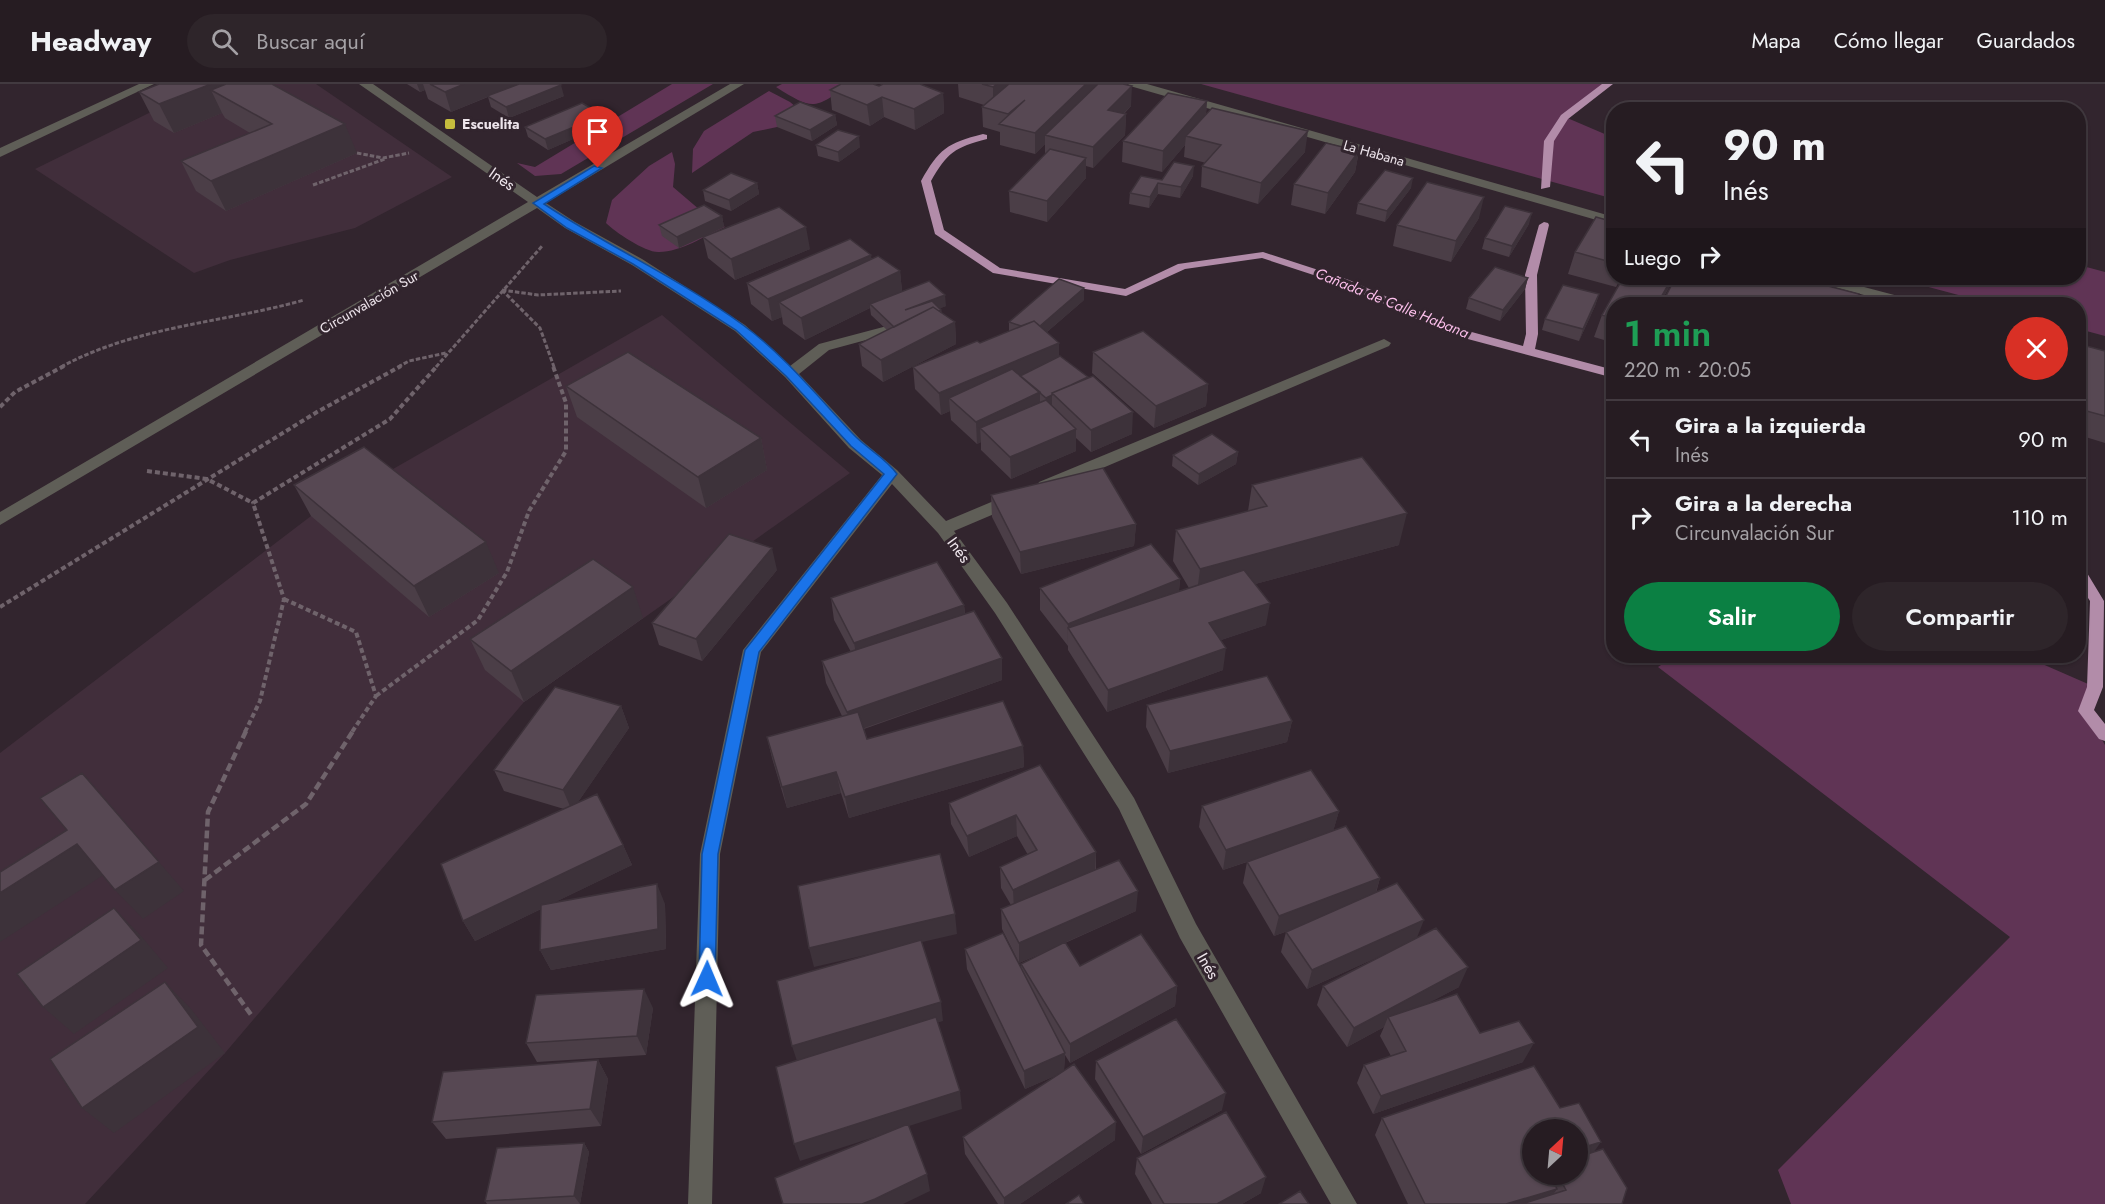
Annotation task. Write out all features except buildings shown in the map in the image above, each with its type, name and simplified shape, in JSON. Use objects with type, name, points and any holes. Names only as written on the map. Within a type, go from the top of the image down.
[{"type":"street","points":[[0,153],[148,84]]},
{"type":"street","name":"Inés","points":[[365,84],[570,225],[637,262],[740,328],[790,374],[855,444],[891,474],[944,529],[1001,608],[1127,804],[1188,931],[1345,1204]]},
{"type":"street","name":"Circunvalación Sur","points":[[0,519],[738,84]]},
{"type":"street","name":"La Habana","points":[[1134,84],[1606,219]]},
{"type":"street","points":[[1842,285],[1886,297]]},
{"type":"street","points":[[790,374],[824,347],[887,330]]},
{"type":"street","points":[[944,529],[1384,343]]},
{"type":"street","points":[[700,1204],[710,854],[752,650],[891,474]]},
{"type":"path","points":[[357,153],[372,158],[397,158],[443,138]]},
{"type":"path","points":[[313,185],[388,158]]},
{"type":"path","points":[[253,503],[390,419],[545,243],[570,225]]},
{"type":"path","points":[[502,290],[538,295],[679,289]]},
{"type":"path","points":[[205,881],[306,804],[376,696],[478,620],[507,572],[529,511],[566,451],[566,403],[540,328],[502,290]]},
{"type":"path","points":[[0,407],[15,392],[93,352],[154,331],[261,312],[305,300]]},
{"type":"path","points":[[0,607],[317,412],[409,361],[447,352]]},
{"type":"path","points":[[145,471],[207,479],[253,503],[284,599],[260,701],[208,812],[201,945],[252,1016]]},
{"type":"path","points":[[284,599],[356,632],[376,696]]},
{"type":"shaded area","points":[[208,84],[316,84],[452,177],[355,228],[230,260],[194,273],[35,169]]},
{"type":"shaded area","points":[[672,84],[713,84],[561,174],[535,176],[517,163],[535,167]]},
{"type":"shaded area","points":[[782,84],[853,84],[822,102],[808,104],[776,87]]},
{"type":"shaded area","points":[[1201,84],[1608,84],[1565,117],[1606,135],[1606,197]]},
{"type":"shaded area","points":[[769,91],[790,102],[802,112],[777,127],[753,132],[692,173],[693,149],[704,131]]},
{"type":"shaded area","points":[[672,152],[675,164],[673,187],[707,216],[725,227],[692,243],[659,252],[646,249],[631,241],[606,223],[612,200],[649,166]]},
{"type":"shaded area","points":[[2086,267],[2105,272],[2105,336],[2086,331],[2086,297],[1966,297],[1921,285],[2086,285]]},
{"type":"shaded area","points":[[662,315],[850,473],[524,702],[225,1053],[85,1204],[0,1204],[0,753],[311,516]]},
{"type":"shaded area","points":[[1664,663],[2040,663],[2095,687],[2086,711],[2105,745],[2105,1204],[1791,1204],[1778,1170],[2010,937],[1658,667]]},
{"type":"waterway","name":"Cañada de Calle Habana","points":[[1545,187],[1549,141],[1564,117],[1608,84]]},
{"type":"waterway","name":"Cañada de Calle Habana","points":[[983,137],[961,143],[947,150],[926,181],[939,232],[997,271],[1126,293],[1182,266],[1263,255],[1345,282],[1453,331],[1606,372]]},
{"type":"waterway","name":"Cañada de Calle Habana","points":[[1528,351],[1532,334],[1531,275],[1544,225]]},
{"type":"waterway","name":"Cañada de Calle Habana","points":[[2086,583],[2097,601],[2095,687],[2086,711],[2105,735]]},
{"type":"place","name":"Escuelita","points":[[450,124]]},
{"type":"route","points":[[598,168],[537,203],[570,225],[637,262],[740,328],[790,374],[855,444],[891,474],[752,650],[710,854],[707,979]]}]
